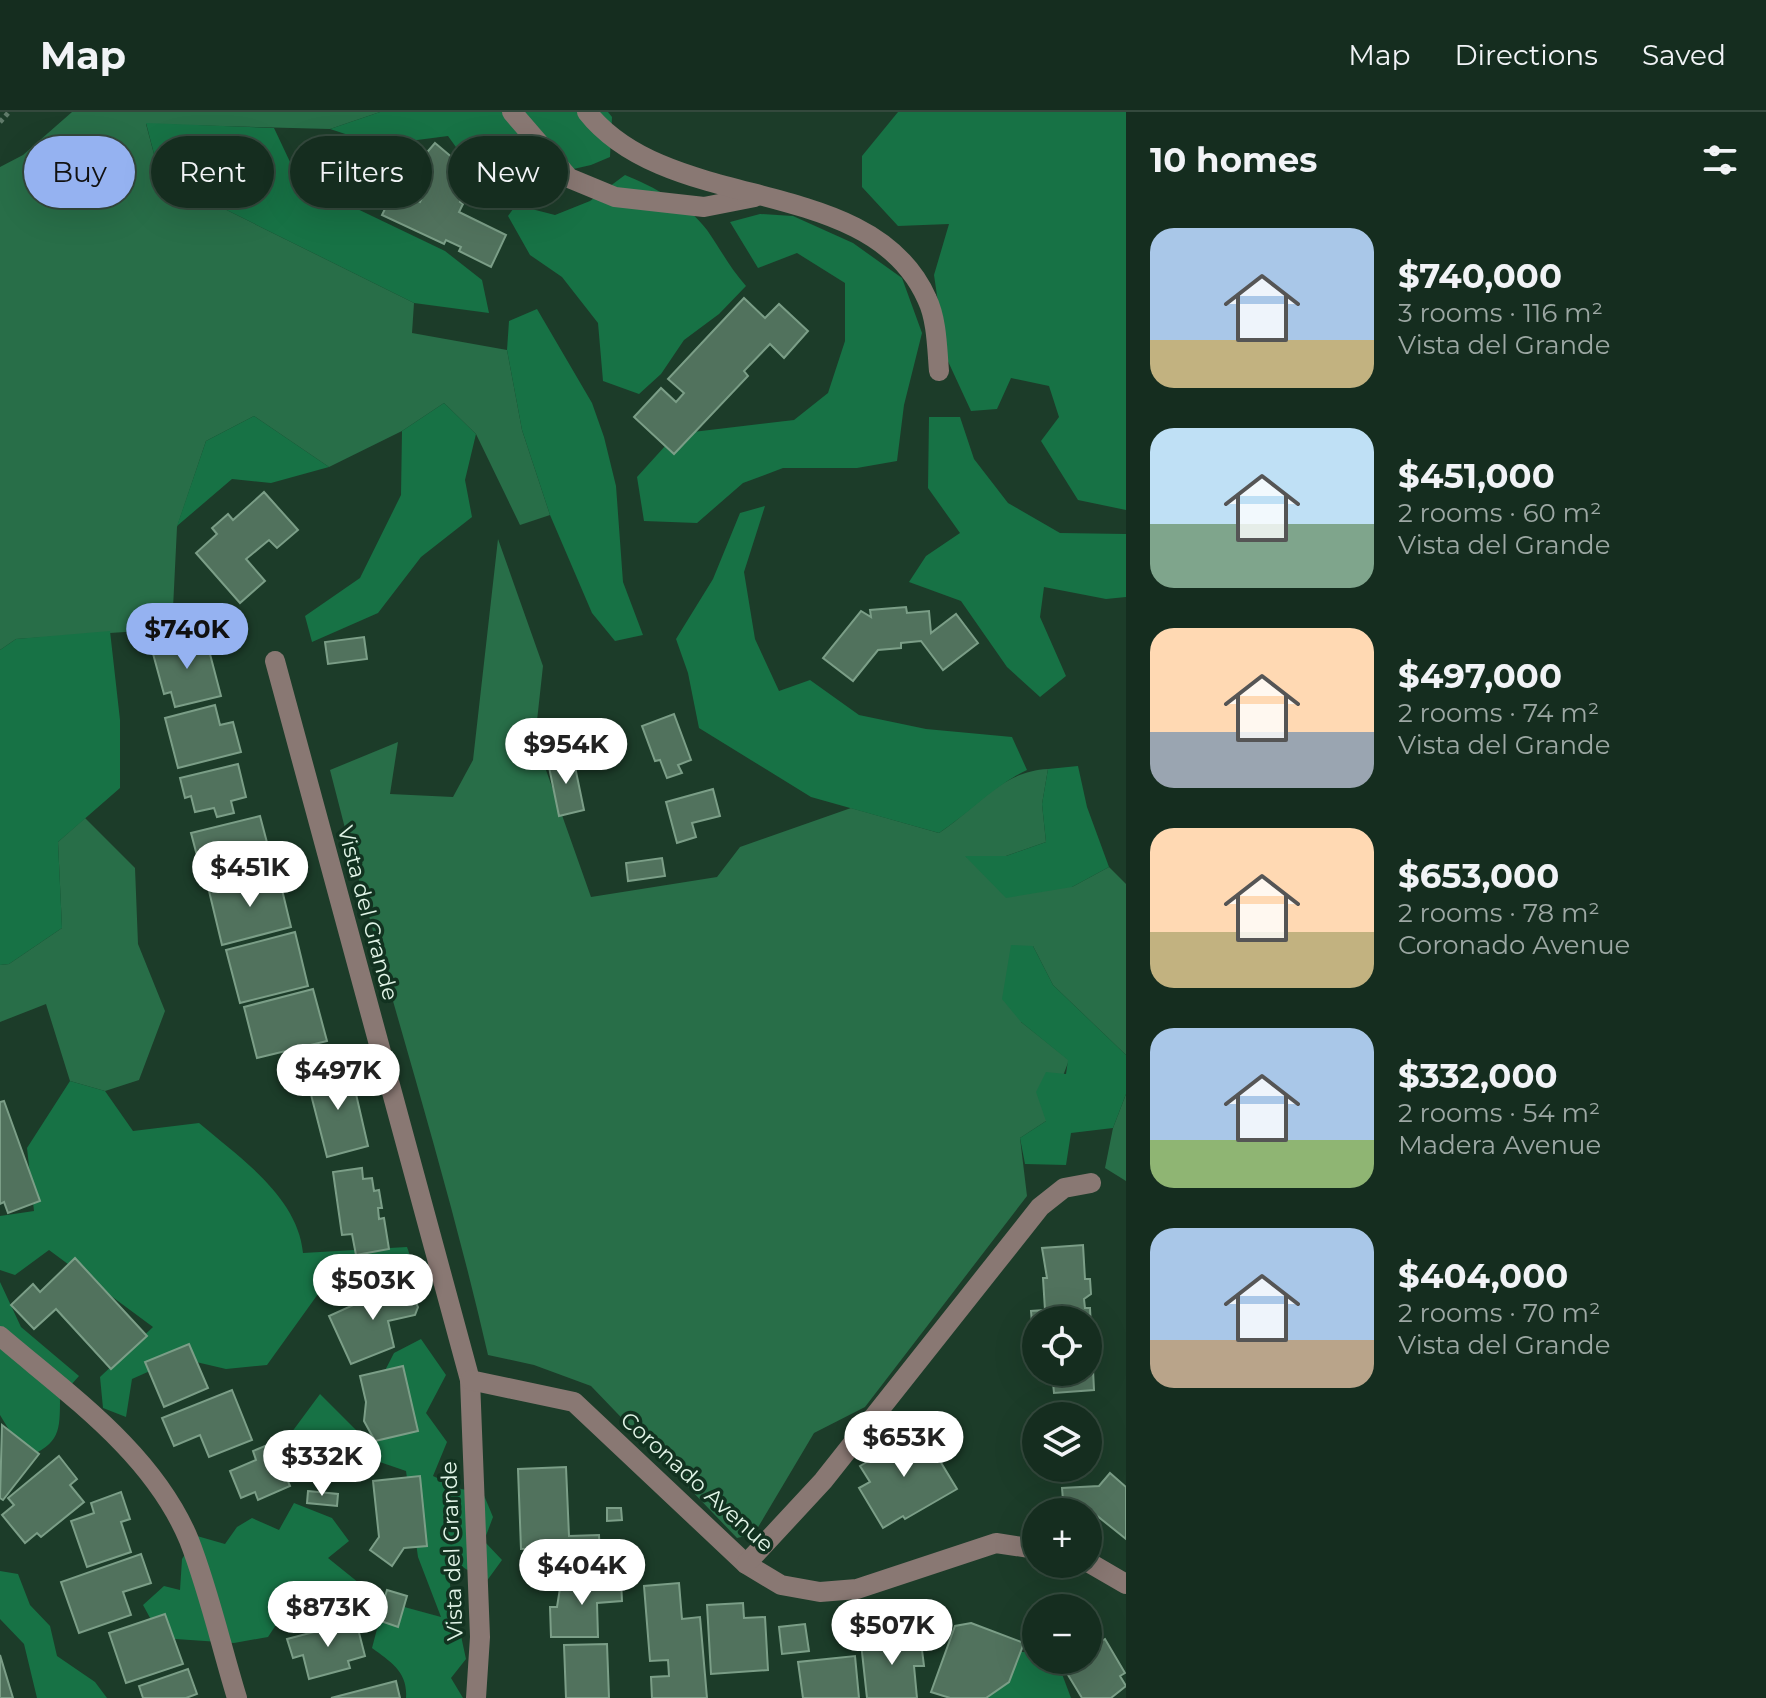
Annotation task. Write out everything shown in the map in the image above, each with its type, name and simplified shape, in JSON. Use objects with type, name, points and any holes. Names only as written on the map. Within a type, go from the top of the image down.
[{"type":"street","points":[[512,112],[569,178],[615,197],[704,207],[759,196]]},
{"type":"street","points":[[587,112],[604,134],[637,154],[687,176],[759,196],[865,233],[895,255],[927,299],[939,371]]},
{"type":"street","name":"Vista del Grande","points":[[275,661],[470,1380],[480,1637],[476,1698]]},
{"type":"street","points":[[746,1564],[823,1481],[1040,1207],[1064,1188],[1091,1183]]},
{"type":"street","points":[[0,1336],[118,1437],[153,1480],[188,1539],[237,1698]]},
{"type":"street","name":"Coronado Avenue","points":[[470,1380],[574,1402],[746,1564],[781,1585],[820,1592],[857,1589],[996,1543],[1022,1547]]},
{"type":"street","points":[[1102,1570],[1126,1584]]},
{"type":"path","points":[[0,122],[9,112]]},
{"type":"green space","points":[[72,112],[380,112],[330,129],[146,124],[151,143],[151,208],[222,208],[414,303],[412,333],[507,350],[522,430],[550,515],[520,525],[476,434],[444,403],[402,431],[329,467],[254,416],[206,441],[177,527],[172,629],[16,639],[0,650],[0,167],[24,154],[24,208],[135,208],[135,136],[45,136]]},
{"type":"green space","points":[[380,112],[608,112],[612,117],[610,157],[568,170],[568,136],[351,136],[330,129]]},
{"type":"green space","points":[[898,112],[1126,112],[1126,510],[1078,500],[1041,441],[1059,417],[1049,386],[1011,378],[997,409],[971,411],[946,357],[934,275],[949,224],[898,226],[862,187],[862,156]]},
{"type":"green space","points":[[146,123],[274,128],[290,162],[290,208],[355,208],[445,251],[482,280],[489,313],[414,303],[222,208],[274,208],[274,136],[151,136],[151,142]]},
{"type":"green space","points":[[625,175],[658,191],[699,221],[746,286],[719,314],[684,340],[661,374],[639,394],[603,381],[598,323],[562,277],[530,255],[508,216],[514,208],[555,215],[590,201]]},
{"type":"green space","points":[[760,214],[793,216],[853,243],[902,278],[922,333],[904,405],[897,461],[857,468],[783,468],[743,483],[697,523],[644,521],[637,477],[676,434],[794,420],[828,393],[845,341],[845,283],[797,253],[758,268],[730,222]]},
{"type":"green space","points":[[537,309],[592,403],[604,437],[616,486],[623,582],[643,635],[615,641],[592,613],[550,515],[522,430],[507,350],[509,321]]},
{"type":"green space","points":[[444,403],[476,434],[465,480],[472,517],[421,557],[378,613],[312,642],[305,616],[360,578],[401,495],[402,431]]},
{"type":"green space","points":[[254,416],[329,467],[271,483],[232,479],[177,526],[206,441]]},
{"type":"green space","points":[[929,417],[960,417],[974,459],[1008,503],[1060,533],[1126,534],[1126,597],[1106,599],[1044,587],[1040,617],[1066,676],[1040,697],[1007,667],[961,601],[909,582],[926,556],[960,533],[928,488]]},
{"type":"green space","points":[[765,506],[744,572],[755,639],[779,691],[810,680],[859,715],[926,729],[1012,737],[1027,770],[1003,784],[939,833],[811,797],[699,728],[688,673],[676,639],[713,579],[740,513]]},
{"type":"green space","points":[[498,539],[543,666],[535,739],[591,897],[717,877],[740,847],[851,808],[939,833],[1016,776],[1048,769],[1042,804],[1046,842],[1006,856],[966,857],[1072,887],[1109,867],[1126,884],[1126,1055],[1053,985],[1033,946],[1021,1022],[1069,1060],[1046,1121],[1020,1138],[1027,1196],[865,1407],[814,1433],[754,1534],[737,1538],[591,1386],[534,1365],[488,1355],[451,1208],[330,770],[398,742],[390,794],[453,797],[473,760]]},
{"type":"green space","points":[[110,631],[120,720],[120,788],[58,842],[62,928],[9,964],[0,965],[0,650],[16,639]]},
{"type":"green space","points":[[1078,766],[1087,807],[1109,867],[1072,887],[1006,898],[965,856],[1006,856],[1046,842],[1042,804],[1048,769]]},
{"type":"green space","points":[[85,818],[135,868],[138,944],[165,1011],[139,1080],[105,1091],[70,1081],[46,1004],[0,1022],[0,965],[9,964],[62,928],[58,842]]},
{"type":"green space","points":[[1011,945],[1033,946],[1053,985],[1126,1055],[1126,1094],[1113,1128],[1071,1133],[1066,1165],[1025,1164],[1020,1138],[1046,1121],[1036,1092],[1046,1072],[1066,1074],[1068,1060],[1021,1022],[1002,999]]},
{"type":"green space","points":[[70,1081],[105,1091],[133,1131],[199,1123],[248,1164],[278,1196],[299,1233],[303,1253],[407,1247],[425,1299],[404,1301],[375,1282],[318,1294],[267,1365],[226,1369],[179,1358],[132,1379],[126,1417],[103,1408],[100,1377],[153,1327],[49,1250],[15,1275],[0,1270],[0,1216],[34,1211],[27,1148]]},
{"type":"green space","points":[[1126,1094],[1126,1181],[1105,1168],[1113,1128]]},
{"type":"green space","points":[[0,1282],[21,1327],[79,1376],[60,1397],[56,1435],[46,1447],[26,1458],[0,1415]]},
{"type":"green space","points":[[421,1339],[446,1375],[426,1413],[447,1442],[433,1476],[461,1489],[483,1493],[493,1517],[484,1541],[502,1560],[486,1582],[452,1560],[450,1585],[466,1659],[451,1678],[463,1698],[406,1698],[401,1674],[372,1648],[377,1629],[397,1605],[441,1617],[418,1557],[406,1471],[371,1459],[286,1440],[320,1394],[365,1439],[392,1424],[373,1394],[394,1353]]},
{"type":"green space","points":[[294,1503],[332,1518],[349,1541],[328,1558],[364,1587],[356,1603],[336,1603],[301,1587],[268,1637],[234,1643],[161,1638],[143,1605],[164,1586],[180,1590],[182,1559],[197,1536],[225,1544],[237,1527],[252,1518],[279,1530]]},
{"type":"green space","points":[[0,1571],[18,1574],[30,1605],[50,1626],[57,1656],[95,1682],[107,1698],[37,1698],[24,1644],[0,1619]]},
{"type":"green space","points":[[1009,1652],[1022,1652],[1022,1674],[1062,1674],[1071,1698],[978,1698]]},
{"type":"building","points":[[435,143],[448,154],[448,208],[461,208],[459,212],[506,235],[491,267],[459,251],[461,247],[446,240],[444,244],[382,215],[385,208],[432,208],[432,146]]},
{"type":"building","points":[[744,298],[765,318],[779,304],[808,331],[784,358],[770,344],[744,371],[748,376],[674,454],[634,417],[661,388],[676,402],[684,393],[668,379]]},
{"type":"building","points":[[264,492],[298,530],[277,548],[269,540],[246,559],[265,581],[240,603],[196,553],[217,534],[212,528],[228,514],[233,520]]},
{"type":"building","points":[[906,607],[907,613],[929,611],[931,633],[956,614],[978,643],[943,670],[921,641],[901,643],[901,648],[878,650],[853,681],[823,658],[861,611],[871,617],[870,610]]},
{"type":"building","points":[[205,635],[221,696],[175,707],[171,692],[164,694],[152,650]]},
{"type":"building","points":[[364,637],[367,659],[328,664],[325,642]]},
{"type":"building","points":[[215,705],[220,725],[233,722],[241,752],[178,768],[165,718]]},
{"type":"building","points":[[674,714],[691,760],[678,765],[682,773],[667,778],[660,760],[655,761],[642,726]]},
{"type":"building","points":[[573,757],[584,810],[559,816],[548,762]]},
{"type":"building","points":[[238,764],[246,797],[231,801],[234,813],[217,817],[214,808],[195,812],[191,796],[185,798],[180,778]]},
{"type":"building","points":[[713,789],[720,816],[692,823],[696,837],[677,843],[666,802]]},
{"type":"building","points":[[260,816],[274,869],[205,886],[191,833]]},
{"type":"building","points":[[662,858],[665,876],[628,881],[626,863]]},
{"type":"building","points":[[278,873],[291,927],[222,945],[209,891]]},
{"type":"building","points":[[295,932],[308,986],[240,1003],[226,950]]},
{"type":"building","points":[[313,989],[327,1041],[257,1058],[244,1007]]},
{"type":"building","points":[[350,1068],[368,1146],[327,1157],[307,1079]]},
{"type":"building","points":[[4,1101],[40,1201],[8,1213],[4,1202],[0,1204],[0,1102]]},
{"type":"building","points":[[362,1168],[363,1179],[372,1178],[374,1191],[379,1190],[382,1208],[378,1208],[379,1219],[384,1218],[389,1249],[356,1255],[352,1234],[342,1235],[333,1172]]},
{"type":"building","points":[[1083,1245],[1085,1279],[1090,1279],[1091,1294],[1084,1299],[1085,1306],[1045,1306],[1043,1278],[1047,1278],[1042,1248]]},
{"type":"building","points":[[75,1258],[147,1336],[111,1369],[56,1309],[34,1329],[11,1305],[33,1284],[40,1292]]},
{"type":"building","points":[[406,1281],[418,1307],[415,1315],[388,1321],[394,1347],[351,1364],[329,1316]]},
{"type":"building","points":[[189,1344],[208,1388],[164,1407],[145,1362]]},
{"type":"building","points":[[403,1366],[418,1431],[375,1441],[364,1421],[366,1402],[360,1376]]},
{"type":"building","points":[[1053,1386],[1094,1386],[1094,1390],[1054,1393]]},
{"type":"building","points":[[232,1390],[252,1440],[209,1457],[200,1435],[174,1446],[162,1418]]},
{"type":"building","points":[[2,1425],[39,1454],[3,1500],[0,1498]]},
{"type":"building","points":[[909,1426],[922,1448],[929,1443],[957,1489],[883,1528],[859,1488],[870,1482],[860,1466],[885,1451],[881,1443]]},
{"type":"building","points":[[272,1443],[290,1486],[258,1500],[255,1492],[241,1498],[230,1471],[256,1460],[253,1451]]},
{"type":"building","points":[[59,1456],[77,1479],[70,1485],[84,1502],[41,1537],[37,1533],[25,1543],[2,1515],[14,1505],[8,1498]]},
{"type":"building","points":[[566,1467],[569,1536],[599,1535],[600,1559],[550,1561],[549,1548],[521,1549],[518,1469]]},
{"type":"building","points":[[1110,1473],[1126,1487],[1126,1539],[1102,1520],[1102,1498],[1063,1498],[1062,1488],[1099,1486]]},
{"type":"building","points":[[420,1476],[427,1546],[404,1548],[392,1566],[370,1550],[379,1537],[373,1481]]},
{"type":"building","points":[[308,1491],[338,1494],[337,1506],[307,1503]]},
{"type":"building","points":[[121,1492],[130,1519],[121,1522],[131,1552],[87,1567],[71,1521],[94,1513],[91,1503]]},
{"type":"building","points":[[607,1508],[621,1508],[622,1520],[607,1521]]},
{"type":"building","points":[[141,1554],[151,1583],[123,1592],[131,1615],[79,1633],[61,1582]]},
{"type":"building","points":[[621,1580],[622,1601],[597,1603],[598,1637],[551,1637],[550,1607],[557,1607],[561,1582]]},
{"type":"building","points":[[679,1583],[682,1619],[700,1617],[707,1698],[652,1698],[651,1677],[669,1676],[668,1660],[650,1661],[644,1586]]},
{"type":"building","points":[[387,1590],[407,1596],[398,1627],[378,1620]]},
{"type":"building","points":[[743,1603],[744,1618],[765,1617],[768,1670],[711,1674],[707,1605]]},
{"type":"building","points":[[165,1614],[183,1664],[126,1683],[109,1633]]},
{"type":"building","points":[[356,1621],[365,1656],[348,1661],[350,1668],[309,1679],[303,1655],[293,1658],[287,1639]]},
{"type":"building","points":[[971,1623],[1022,1642],[1009,1682],[986,1698],[950,1698],[931,1692],[955,1626]]},
{"type":"building","points":[[805,1624],[809,1651],[782,1654],[779,1627]]},
{"type":"building","points":[[920,1634],[924,1666],[914,1666],[917,1698],[867,1698],[861,1643]]},
{"type":"building","points":[[1105,1639],[1125,1673],[1120,1676],[1126,1686],[1111,1698],[1082,1698],[1067,1674],[1102,1674],[1102,1641]]},
{"type":"building","points":[[607,1644],[609,1698],[566,1698],[564,1645]]},
{"type":"building","points":[[0,1655],[13,1698],[0,1698]]},
{"type":"building","points":[[855,1656],[859,1698],[803,1698],[798,1662]]},
{"type":"building","points":[[188,1669],[197,1694],[186,1698],[143,1698],[139,1686]]},
{"type":"building","points":[[396,1681],[400,1698],[331,1698]]}]
